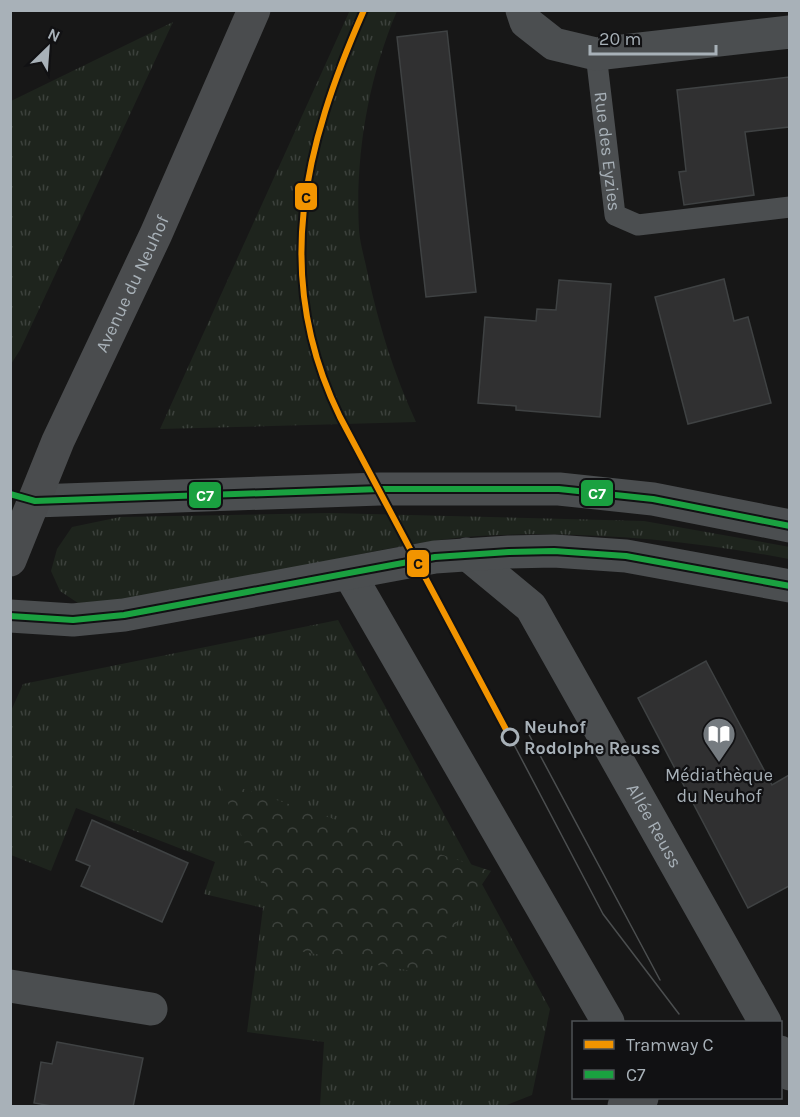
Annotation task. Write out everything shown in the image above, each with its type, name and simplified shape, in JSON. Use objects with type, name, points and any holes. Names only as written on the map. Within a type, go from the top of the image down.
[{"type":"street","name":"Avenue du Neuhof","points":[[10,560],[23,497],[58,441],[156,234],[254,10]]},
{"type":"street","points":[[522,10],[526,22],[554,44],[596,54],[789,32]]},
{"type":"street","points":[[23,497],[380,489],[560,489],[652,499],[789,526]]},
{"type":"street","points":[[10,616],[73,620],[124,615],[350,575],[435,557],[467,554],[554,551],[627,556],[789,586]]},
{"type":"street","name":"Allée Reuss","points":[[467,554],[531,607],[764,1021]]},
{"type":"street","points":[[350,575],[607,1021]]},
{"type":"street","points":[[10,986],[151,1009]]},
{"type":"street","points":[[782,1057],[789,1074]]},
{"type":"street","points":[[624,1107],[640,1099]]},
{"type":"lane","name":"Rue des Eyzies","points":[[596,54],[615,215],[638,225],[789,207]]},
{"type":"green space","points":[[350,10],[397,11],[378,64],[366,118],[359,174],[359,230],[382,331],[416,422],[160,429]]},
{"type":"green space","points":[[173,22],[20,350],[11,364],[11,101]]},
{"type":"green space","points":[[330,513],[644,521],[790,547],[789,559],[751,552],[634,538],[555,534],[478,536],[397,547],[200,587],[81,605],[60,591],[51,571],[57,549],[72,527],[120,517]]},
{"type":"green space","points":[[338,620],[550,1009],[532,1095],[504,1106],[320,1106],[324,1042],[247,1032],[263,908],[204,894],[215,862],[76,808],[51,871],[11,855],[11,711],[23,684]]},
{"type":"green space","points":[[219,781],[491,871],[423,973],[270,946],[273,912]]},
{"type":"building","points":[[447,31],[476,292],[426,297],[397,37]]},
{"type":"building","points":[[789,77],[789,127],[745,132],[754,195],[684,205],[679,172],[686,171],[677,90]]},
{"type":"building","points":[[724,279],[734,321],[748,317],[771,403],[688,424],[655,297]]},
{"type":"building","points":[[559,280],[611,284],[600,417],[516,410],[516,406],[478,403],[485,317],[536,321],[537,309],[556,310]]},
{"type":"building","points":[[706,661],[772,785],[789,775],[789,886],[748,908],[638,698]]},
{"type":"building","points":[[92,820],[188,863],[162,922],[81,886],[90,866],[76,860]]},
{"type":"building","points":[[57,1042],[143,1058],[133,1107],[57,1107],[34,1103],[41,1062],[52,1064]]},
{"type":"tram line","name":"C","points":[[364,10],[325,111],[312,161],[304,212],[301,262],[306,313],[319,365],[340,417],[510,737]]},
{"type":"tram line","points":[[526,729],[660,980]]},
{"type":"tram line","points":[[510,737],[603,914],[679,1014]]},
{"type":"transit line","name":"C7","points":[[10,494],[35,501],[380,489],[559,489],[653,499],[790,526]]},
{"type":"transit line","name":"C7","points":[[10,616],[73,620],[124,615],[435,557],[509,552],[554,551],[626,556],[790,586]]},
{"type":"place","name":"Neuhof Rodolphe Reuss","points":[[510,737]]},
{"type":"place","name":"Médiathèque du Neuhof","points":[[719,763]]}]
